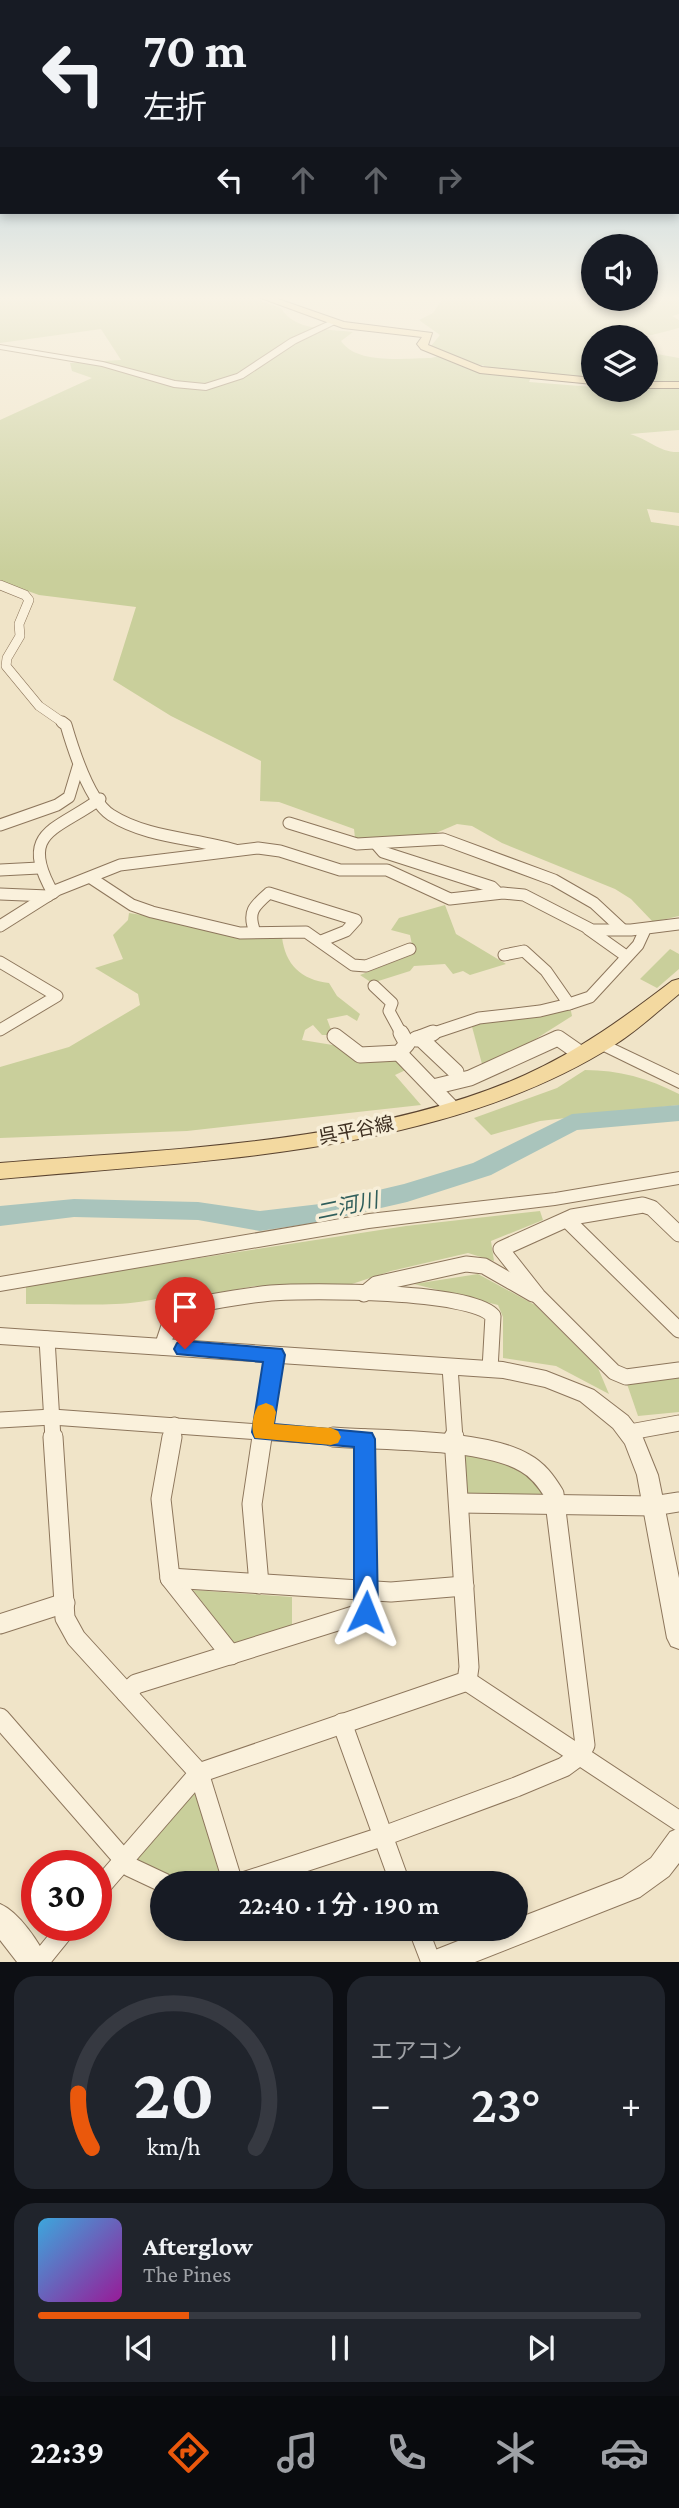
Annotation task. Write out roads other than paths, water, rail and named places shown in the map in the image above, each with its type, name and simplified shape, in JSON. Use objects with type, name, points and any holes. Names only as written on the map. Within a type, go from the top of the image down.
[{"type":"main road","name":"呉平谷線","points":[[0,1171],[302,1141],[377,1128],[452,1108],[503,1090],[601,1044],[679,985]]},
{"type":"street","points":[[0,585],[25,595],[29,600],[19,624],[20,636],[7,658],[6,666],[39,706],[66,725],[78,767],[109,814],[136,827],[202,840],[240,852]]},
{"type":"street","points":[[0,825],[58,805],[69,797],[78,767]]},
{"type":"street","points":[[50,895],[39,868],[40,840],[46,832],[88,809],[100,799]]},
{"type":"street","points":[[289,823],[345,842],[377,845],[443,839],[554,880],[585,897],[622,929]]},
{"type":"street","points":[[377,845],[383,852],[492,887],[496,891]]},
{"type":"street","points":[[0,926],[50,895],[128,863],[279,848],[321,866],[342,870],[390,871],[430,895],[454,900],[496,891],[544,900],[626,956]]},
{"type":"street","points":[[0,870],[39,868]]},
{"type":"street","points":[[91,878],[132,905],[152,912],[240,933],[306,932],[353,965],[366,966],[410,950]]},
{"type":"street","points":[[255,932],[250,920],[251,908],[269,892],[356,920],[345,932],[321,941]]},
{"type":"street","points":[[0,894],[50,895]]},
{"type":"street","points":[[587,929],[644,932],[679,924]]},
{"type":"street","points":[[335,1036],[360,1055],[402,1047],[479,1018],[540,1011],[590,998],[638,945],[644,932]]},
{"type":"street","points":[[504,955],[524,951],[546,971],[569,1004]]},
{"type":"street","points":[[0,962],[57,996],[0,1030]]},
{"type":"street","points":[[374,986],[392,1003],[389,1011],[402,1047],[452,1108]]},
{"type":"street","points":[[420,1038],[456,1072]]},
{"type":"street","points":[[433,1087],[470,1079],[558,1038],[581,1054]]},
{"type":"street","points":[[601,1044],[679,1083]]},
{"type":"street","points":[[0,1283],[369,1221],[555,1199],[679,1178]]},
{"type":"street","points":[[679,1234],[652,1208],[643,1205],[567,1220],[501,1249],[538,1296],[614,1372],[626,1377],[679,1370]]},
{"type":"street","points":[[567,1220],[679,1330]]},
{"type":"street","points":[[364,1293],[376,1284],[467,1264],[484,1266],[538,1296]]},
{"type":"street","points":[[162,1347],[175,1308],[272,1293],[364,1293],[455,1298],[488,1310],[493,1316],[490,1369]]},
{"type":"street","points":[[0,1336],[490,1369],[539,1375],[575,1387],[604,1406],[630,1432],[644,1461],[679,1638]]},
{"type":"street","points":[[47,1339],[65,1618],[76,1637],[198,1773],[229,1871]]},
{"type":"street","points":[[259,1584],[252,1504],[274,1355]]},
{"type":"street","points":[[450,1367],[469,1667],[467,1681]]},
{"type":"street","points":[[0,1420],[52,1417],[455,1446],[507,1453],[522,1460],[548,1482],[555,1505],[585,1745],[579,1756],[564,1768],[381,1837],[277,1871]]},
{"type":"street","points":[[630,1432],[679,1423]]},
{"type":"street","points":[[174,1426],[161,1499],[170,1578],[230,1655]]},
{"type":"street","points":[[126,1693],[136,1684],[366,1612],[365,1439]]},
{"type":"street","points":[[459,1503],[653,1506],[679,1502]]},
{"type":"street","points":[[170,1578],[391,1592],[464,1586]]},
{"type":"street","points":[[0,1623],[65,1603]]},
{"type":"street","points":[[467,1681],[679,1821]]},
{"type":"street","points":[[112,1873],[198,1773],[467,1681]]},
{"type":"street","points":[[0,1718],[123,1860],[130,1867],[150,1876]]},
{"type":"street","points":[[342,1723],[395,1871]]},
{"type":"street","points":[[440,1962],[488,1954],[631,1888],[660,1867],[679,1842]]},
{"type":"street","points":[[0,1918],[30,1960],[51,1941]]},
{"type":"street","points":[[423,1941],[431,1962]]},
{"type":"waterway","name":"二河川","points":[[0,1216],[74,1208],[198,1211],[260,1221],[320,1213],[407,1193],[482,1169],[572,1122],[679,1113]]}]
